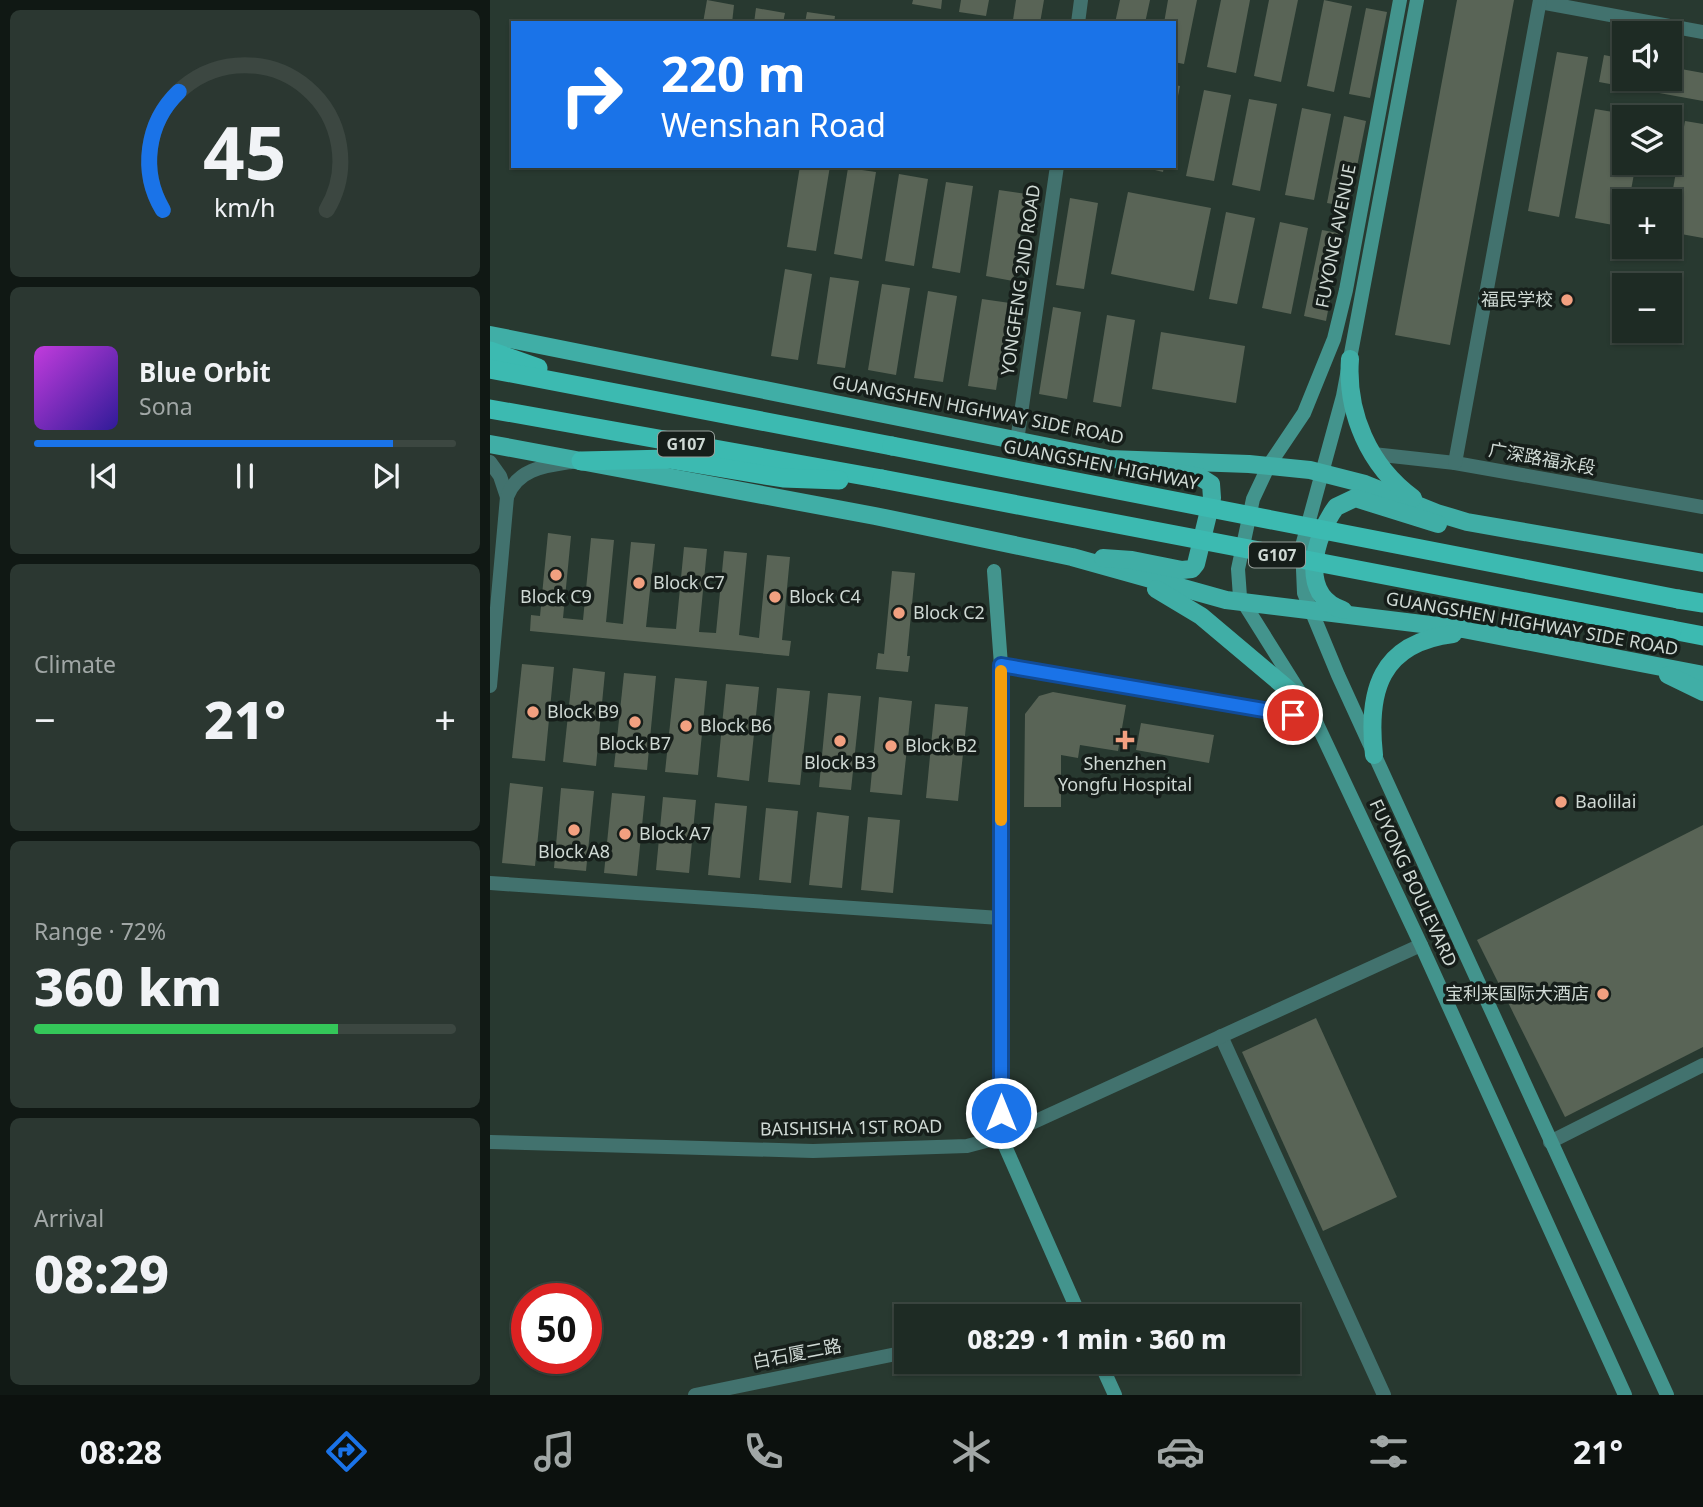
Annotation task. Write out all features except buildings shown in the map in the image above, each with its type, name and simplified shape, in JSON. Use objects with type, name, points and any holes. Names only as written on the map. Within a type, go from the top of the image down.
[{"type":"highway","points":[[490,351],[592,387]]},
{"type":"highway","name":"GUANGSHEN HIGHWAY","points":[[490,369],[1703,603]]},
{"type":"highway","name":"G107","points":[[490,409],[882,479],[1703,636]]},
{"type":"highway","points":[[581,461],[652,458],[810,481],[882,479]]},
{"type":"main road","name":"FUYONG AVENUE","points":[[1269,465],[1304,413],[1334,339],[1346,290],[1400,0]]},
{"type":"main road","name":"FUYONG AVENUE","points":[[1321,472],[1350,359],[1417,0]]},
{"type":"main road","name":"GUANGSHEN HIGHWAY SIDE ROAD","points":[[490,335],[1109,459],[1269,465],[1321,472],[1365,484],[1437,513],[1483,525],[1703,563]]},
{"type":"main road","points":[[1350,359],[1351,404],[1373,454],[1398,486],[1437,513]]},
{"type":"main road","name":"GUANGSHEN HIGHWAY SIDE ROAD","points":[[490,444],[862,513],[1072,557],[1204,595],[1244,603],[1500,635],[1703,675]]},
{"type":"main road","points":[[1072,557],[1132,560],[1187,570],[1196,564],[1199,557],[1212,498],[1211,484],[1193,475],[1109,459]]},
{"type":"main road","name":"FUYONG BOULEVARD","points":[[1269,465],[1247,522],[1237,579],[1244,603],[1290,672],[1312,713],[1421,945],[1625,1395]]},
{"type":"main road","name":"FUYONG BOULEVARD","points":[[1321,472],[1301,562],[1304,593],[1374,755],[1667,1395]]},
{"type":"main road","points":[[1379,618],[1332,607],[1319,595],[1315,586],[1318,549],[1325,525],[1336,507],[1355,498],[1438,524],[1483,525]]},
{"type":"main road","points":[[994,571],[1001,665],[1001,1137],[1073,1304]]},
{"type":"main road","points":[[1122,571],[1201,616],[1312,713]]},
{"type":"main road","points":[[1374,755],[1371,710],[1381,675],[1390,663],[1418,642],[1436,636],[1500,635]]},
{"type":"main road","points":[[1646,664],[1703,692]]},
{"type":"main road","points":[[1105,1374],[1115,1395]]},
{"type":"street","points":[[1078,21],[1082,0]]},
{"type":"street","points":[[1455,463],[1540,1],[1703,33]]},
{"type":"street","name":"YONGFENG 2ND ROAD","points":[[1017,441],[1057,168]]},
{"type":"street","name":"广深路福永段","points":[[1373,454],[1455,463],[1703,507]]},
{"type":"street","points":[[490,686],[507,497],[511,486],[528,472],[542,466],[581,461]]},
{"type":"street","points":[[490,462],[500,476],[507,497]]},
{"type":"street","points":[[1001,665],[1312,713]]},
{"type":"street","points":[[490,883],[1000,918]]},
{"type":"street","name":"BAISHISHA 1ST ROAD","points":[[490,1142],[813,1151],[967,1146],[1001,1137],[1421,945]]},
{"type":"street","points":[[1221,1036],[1384,1395]]},
{"type":"street","points":[[1550,1142],[1703,1065]]},
{"type":"street","name":"白石厦二路","points":[[695,1395],[894,1354]]},
{"type":"slow traffic","points":[[1001,671],[1001,820]]},
{"type":"place","name":"福民学校","points":[[1567,300]]},
{"type":"place","name":"Block C9","points":[[556,575]]},
{"type":"place","name":"Block C7","points":[[639,583]]},
{"type":"place","name":"Block C4","points":[[775,597]]},
{"type":"place","name":"Block C2","points":[[899,613]]},
{"type":"place","name":"Block B9","points":[[533,712]]},
{"type":"place","name":"Block B7","points":[[635,722]]},
{"type":"place","name":"Block B6","points":[[686,726]]},
{"type":"place","name":"Shenzhen Yongfu Hospital","points":[[1125,740]]},
{"type":"place","name":"Block B3","points":[[840,741]]},
{"type":"place","name":"Block B2","points":[[891,746]]},
{"type":"place","name":"Baolilai","points":[[1561,802]]},
{"type":"place","name":"Block A8","points":[[574,830]]},
{"type":"place","name":"Block A7","points":[[625,834]]},
{"type":"place","name":"宝利来国际大酒店","points":[[1603,994]]},
{"type":"route","points":[[1001,1113],[1001,665],[1293,715]]}]
